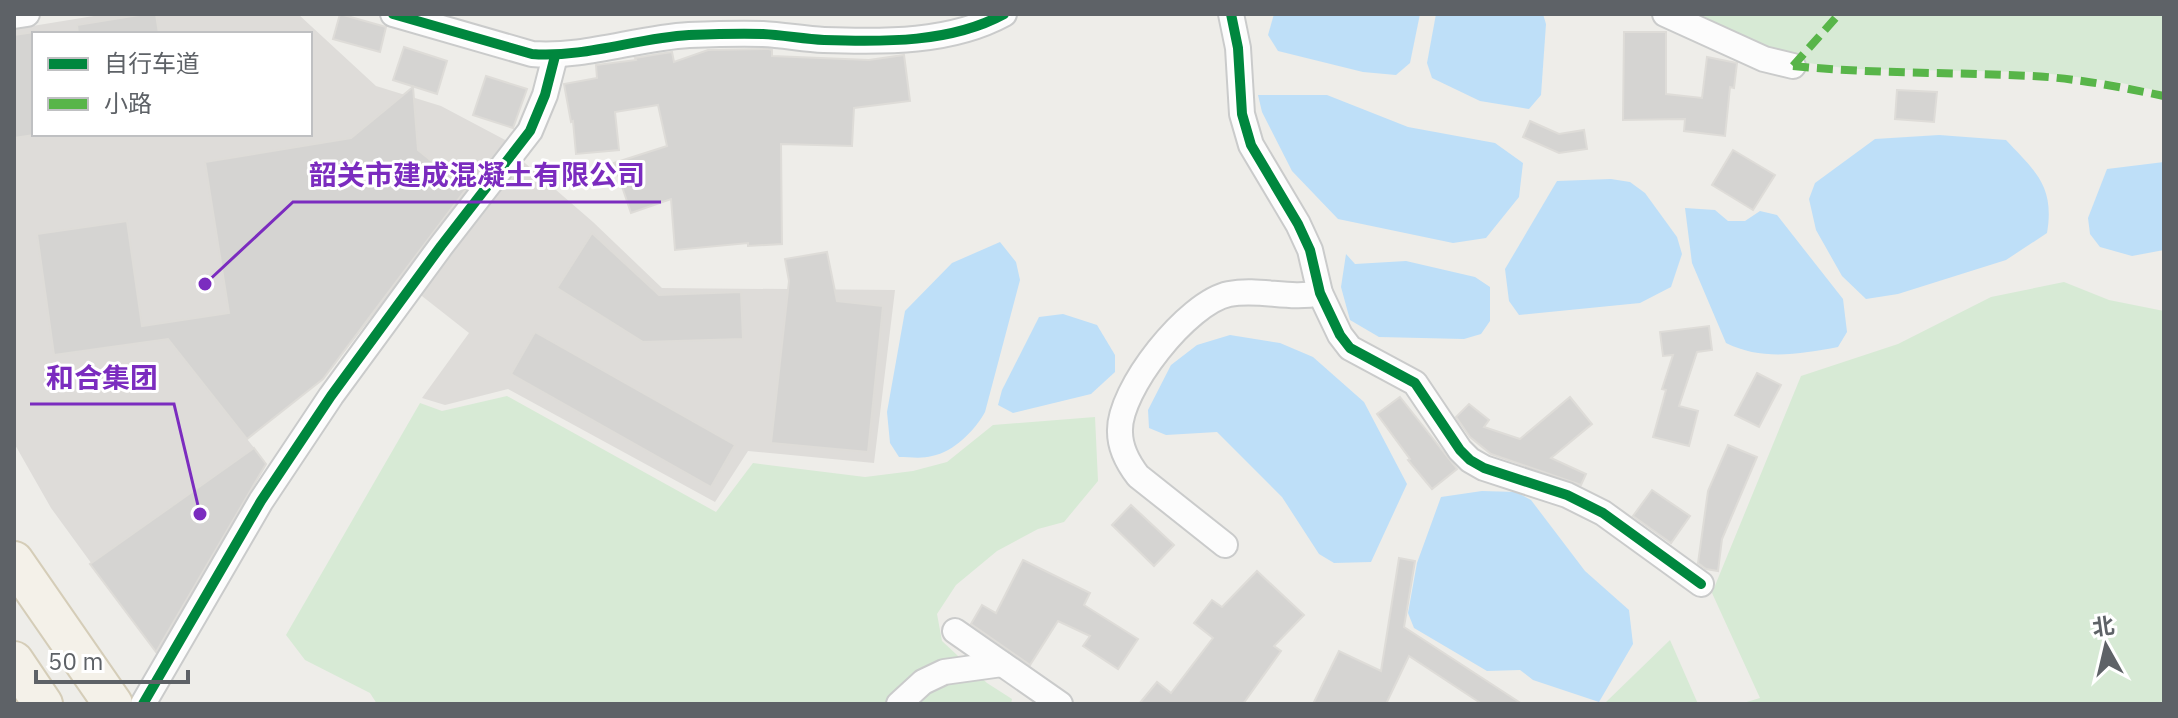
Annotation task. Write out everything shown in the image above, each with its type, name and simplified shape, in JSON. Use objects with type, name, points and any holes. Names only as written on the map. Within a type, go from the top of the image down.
[{"type":"main road","points":[[14,561],[113,704]]},
{"type":"main road","points":[[14,661],[43,704]]},
{"type":"street","points":[[14,16],[27,14]]},
{"type":"street","points":[[393,14],[532,54],[555,56],[643,39],[688,36],[764,34],[838,40],[915,38],[958,32],[1004,14]]},
{"type":"street","points":[[1231,14],[1238,48],[1242,114],[1251,145],[1304,237],[1320,293],[1340,335],[1350,348],[1415,383],[1470,460],[1484,468],[1567,495],[1603,513],[1701,584]]},
{"type":"street","points":[[1665,14],[1764,59],[1793,66]]},
{"type":"street","points":[[143,704],[261,501],[331,396],[530,131],[545,95],[555,56]]},
{"type":"street","points":[[1225,545],[1138,476],[1122,444],[1120,421],[1124,408],[1149,363],[1176,328],[1213,298],[1253,292],[1293,297],[1320,293]]},
{"type":"street","points":[[955,631],[1060,704]]},
{"type":"street","points":[[899,704],[923,682],[944,672],[1002,664]]},
{"type":"shaded area","points":[[106,14],[298,14],[376,86],[441,106],[509,142],[323,379],[247,439],[266,463],[159,656],[51,508],[14,443],[14,29]]},
{"type":"shaded area","points":[[518,157],[662,288],[895,290],[874,463],[748,451],[715,502],[508,389],[445,405],[422,398],[469,333],[413,289]]},
{"type":"green space","points":[[1674,14],[2164,14],[2164,92],[2117,82],[2035,72],[1851,69],[1766,57]]},
{"type":"green space","points":[[2064,282],[2109,300],[2164,311],[2164,704],[1740,704],[1760,698],[1712,593],[1801,376],[1898,344],[1991,297]]},
{"type":"green space","points":[[507,396],[716,512],[753,463],[865,477],[913,471],[947,462],[993,425],[1095,417],[1098,481],[1064,522],[1038,529],[997,551],[956,585],[937,614],[942,641],[987,683],[1012,699],[1011,704],[377,704],[370,693],[305,660],[286,635],[420,403],[442,411]]},
{"type":"green space","points":[[1670,640],[1698,704],[1604,704]]},
{"type":"water","points":[[1274,14],[1420,14],[1410,63],[1396,75],[1363,72],[1278,51],[1268,35]]},
{"type":"water","points":[[1436,14],[1543,14],[1546,24],[1541,95],[1529,109],[1480,101],[1432,78],[1427,63]]},
{"type":"water","points":[[1258,95],[1327,95],[1408,127],[1495,143],[1523,163],[1519,197],[1486,238],[1453,243],[1338,219],[1292,171],[1262,112]]},
{"type":"water","points":[[1939,135],[2006,140],[2034,171],[2045,191],[2049,217],[2047,233],[2006,260],[1898,294],[1866,299],[1842,276],[1816,230],[1809,199],[1815,183],[1875,139]]},
{"type":"water","points":[[2164,162],[2164,250],[2132,256],[2100,247],[2090,234],[2088,218],[2107,169]]},
{"type":"water","points":[[1611,179],[1630,182],[1645,193],[1677,237],[1682,254],[1671,287],[1640,303],[1519,315],[1509,301],[1505,269],[1557,181]]},
{"type":"water","points":[[1685,208],[1715,210],[1728,221],[1745,221],[1760,211],[1777,215],[1843,299],[1847,332],[1838,347],[1795,354],[1767,354],[1726,343],[1692,263]]},
{"type":"water","points":[[1000,242],[1016,262],[1020,280],[985,412],[970,433],[948,450],[928,457],[899,457],[890,443],[887,412],[905,311],[952,263]]},
{"type":"water","points":[[1346,254],[1355,264],[1406,261],[1475,277],[1490,287],[1490,321],[1481,334],[1464,339],[1379,337],[1350,320],[1341,287]]},
{"type":"water","points":[[1063,314],[1097,325],[1115,355],[1115,372],[1091,394],[1013,413],[998,405],[1002,390],[1039,317]]},
{"type":"water","points":[[1230,335],[1280,343],[1313,357],[1364,402],[1407,484],[1371,562],[1334,563],[1319,554],[1282,497],[1217,432],[1166,435],[1149,428],[1148,410],[1171,365],[1197,345]]},
{"type":"water","points":[[1482,491],[1516,492],[1531,500],[1585,571],[1629,610],[1633,644],[1599,702],[1533,680],[1520,670],[1487,671],[1414,628],[1408,613],[1417,563],[1441,497]]},
{"type":"building","points":[[156,14],[159,32],[78,32],[77,25]]},
{"type":"building","points":[[340,14],[386,27],[380,52],[333,39]]},
{"type":"building","points":[[32,32],[32,135],[14,138],[14,35]]},
{"type":"building","points":[[1624,32],[1666,32],[1666,94],[1702,98],[1707,57],[1737,63],[1734,88],[1730,87],[1725,136],[1684,131],[1685,119],[1623,120]]},
{"type":"building","points":[[404,47],[447,61],[437,94],[393,80]]},
{"type":"building","points":[[769,49],[772,56],[869,60],[904,55],[910,101],[854,108],[852,146],[781,144],[782,244],[748,246],[748,243],[675,250],[671,199],[631,213],[614,163],[667,146],[658,105],[615,112],[619,150],[576,154],[573,121],[564,84],[597,78],[596,65],[635,58],[672,52],[674,62],[708,50]]},
{"type":"building","points":[[486,76],[527,89],[513,128],[473,115]]},
{"type":"building","points":[[413,87],[418,150],[466,189],[323,379],[247,439],[168,339],[54,355],[37,234],[127,221],[142,326],[229,313],[205,162],[351,138]]},
{"type":"building","points":[[1897,90],[1937,92],[1934,122],[1895,119]]},
{"type":"building","points":[[1530,121],[1559,134],[1584,130],[1587,149],[1559,153],[1523,137]]},
{"type":"building","points":[[1733,150],[1775,175],[1753,210],[1712,185]]},
{"type":"building","points":[[592,233],[659,295],[741,292],[743,339],[643,342],[557,288]]},
{"type":"building","points":[[827,252],[837,301],[883,306],[868,452],[771,443],[789,281],[785,259]]},
{"type":"building","points":[[1709,326],[1712,350],[1697,352],[1679,406],[1698,411],[1689,446],[1653,437],[1666,390],[1662,389],[1673,355],[1663,356],[1660,332]]},
{"type":"building","points":[[535,332],[735,445],[711,487],[511,374]]},
{"type":"building","points":[[1757,373],[1781,385],[1759,427],[1735,415]]},
{"type":"building","points":[[1400,397],[1457,469],[1432,489],[1377,414]]},
{"type":"building","points":[[1570,397],[1592,424],[1551,458],[1586,474],[1581,485],[1491,454],[1470,437],[1456,417],[1469,404],[1489,420],[1484,427],[1520,439]]},
{"type":"building","points":[[1728,445],[1757,457],[1722,539],[1718,571],[1706,569],[1698,563],[1708,491]]},
{"type":"building","points":[[254,448],[266,464],[156,652],[90,564]]},
{"type":"building","points":[[1652,490],[1690,516],[1671,543],[1633,516]]},
{"type":"building","points":[[1131,505],[1174,545],[1154,566],[1112,525]]},
{"type":"building","points":[[1399,558],[1415,561],[1404,627],[1522,704],[1482,704],[1409,656],[1386,704],[1313,704],[1339,651],[1381,671]]},
{"type":"building","points":[[1023,560],[1090,593],[1084,605],[1138,639],[1118,669],[1083,646],[1090,636],[1058,621],[1030,665],[971,624],[982,605],[996,613]]},
{"type":"building","points":[[1257,571],[1304,615],[1274,646],[1281,651],[1243,704],[1139,704],[1157,682],[1171,693],[1213,638],[1194,623],[1212,600],[1222,607]]},
{"type":"marked path","points":[[1793,66],[1839,14]]},
{"type":"marked path","points":[[1793,66],[2048,77],[2164,96]]},
{"type":"cycle path","points":[[393,14],[532,54],[591,51],[689,35],[763,34],[847,41],[917,39],[962,31],[1004,14]]},
{"type":"cycle path","points":[[1231,14],[1238,48],[1242,114],[1251,145],[1298,224],[1310,250],[1320,293],[1340,335],[1350,348],[1415,383],[1470,460],[1484,468],[1567,495],[1603,513],[1701,584]]},
{"type":"cycle path","points":[[143,704],[261,501],[331,396],[530,131],[545,95],[555,56]]},
{"type":"place","name":"韶关市建成混凝土有限公司","points":[[205,284]]},
{"type":"place","name":"和合集团","points":[[200,514]]}]
